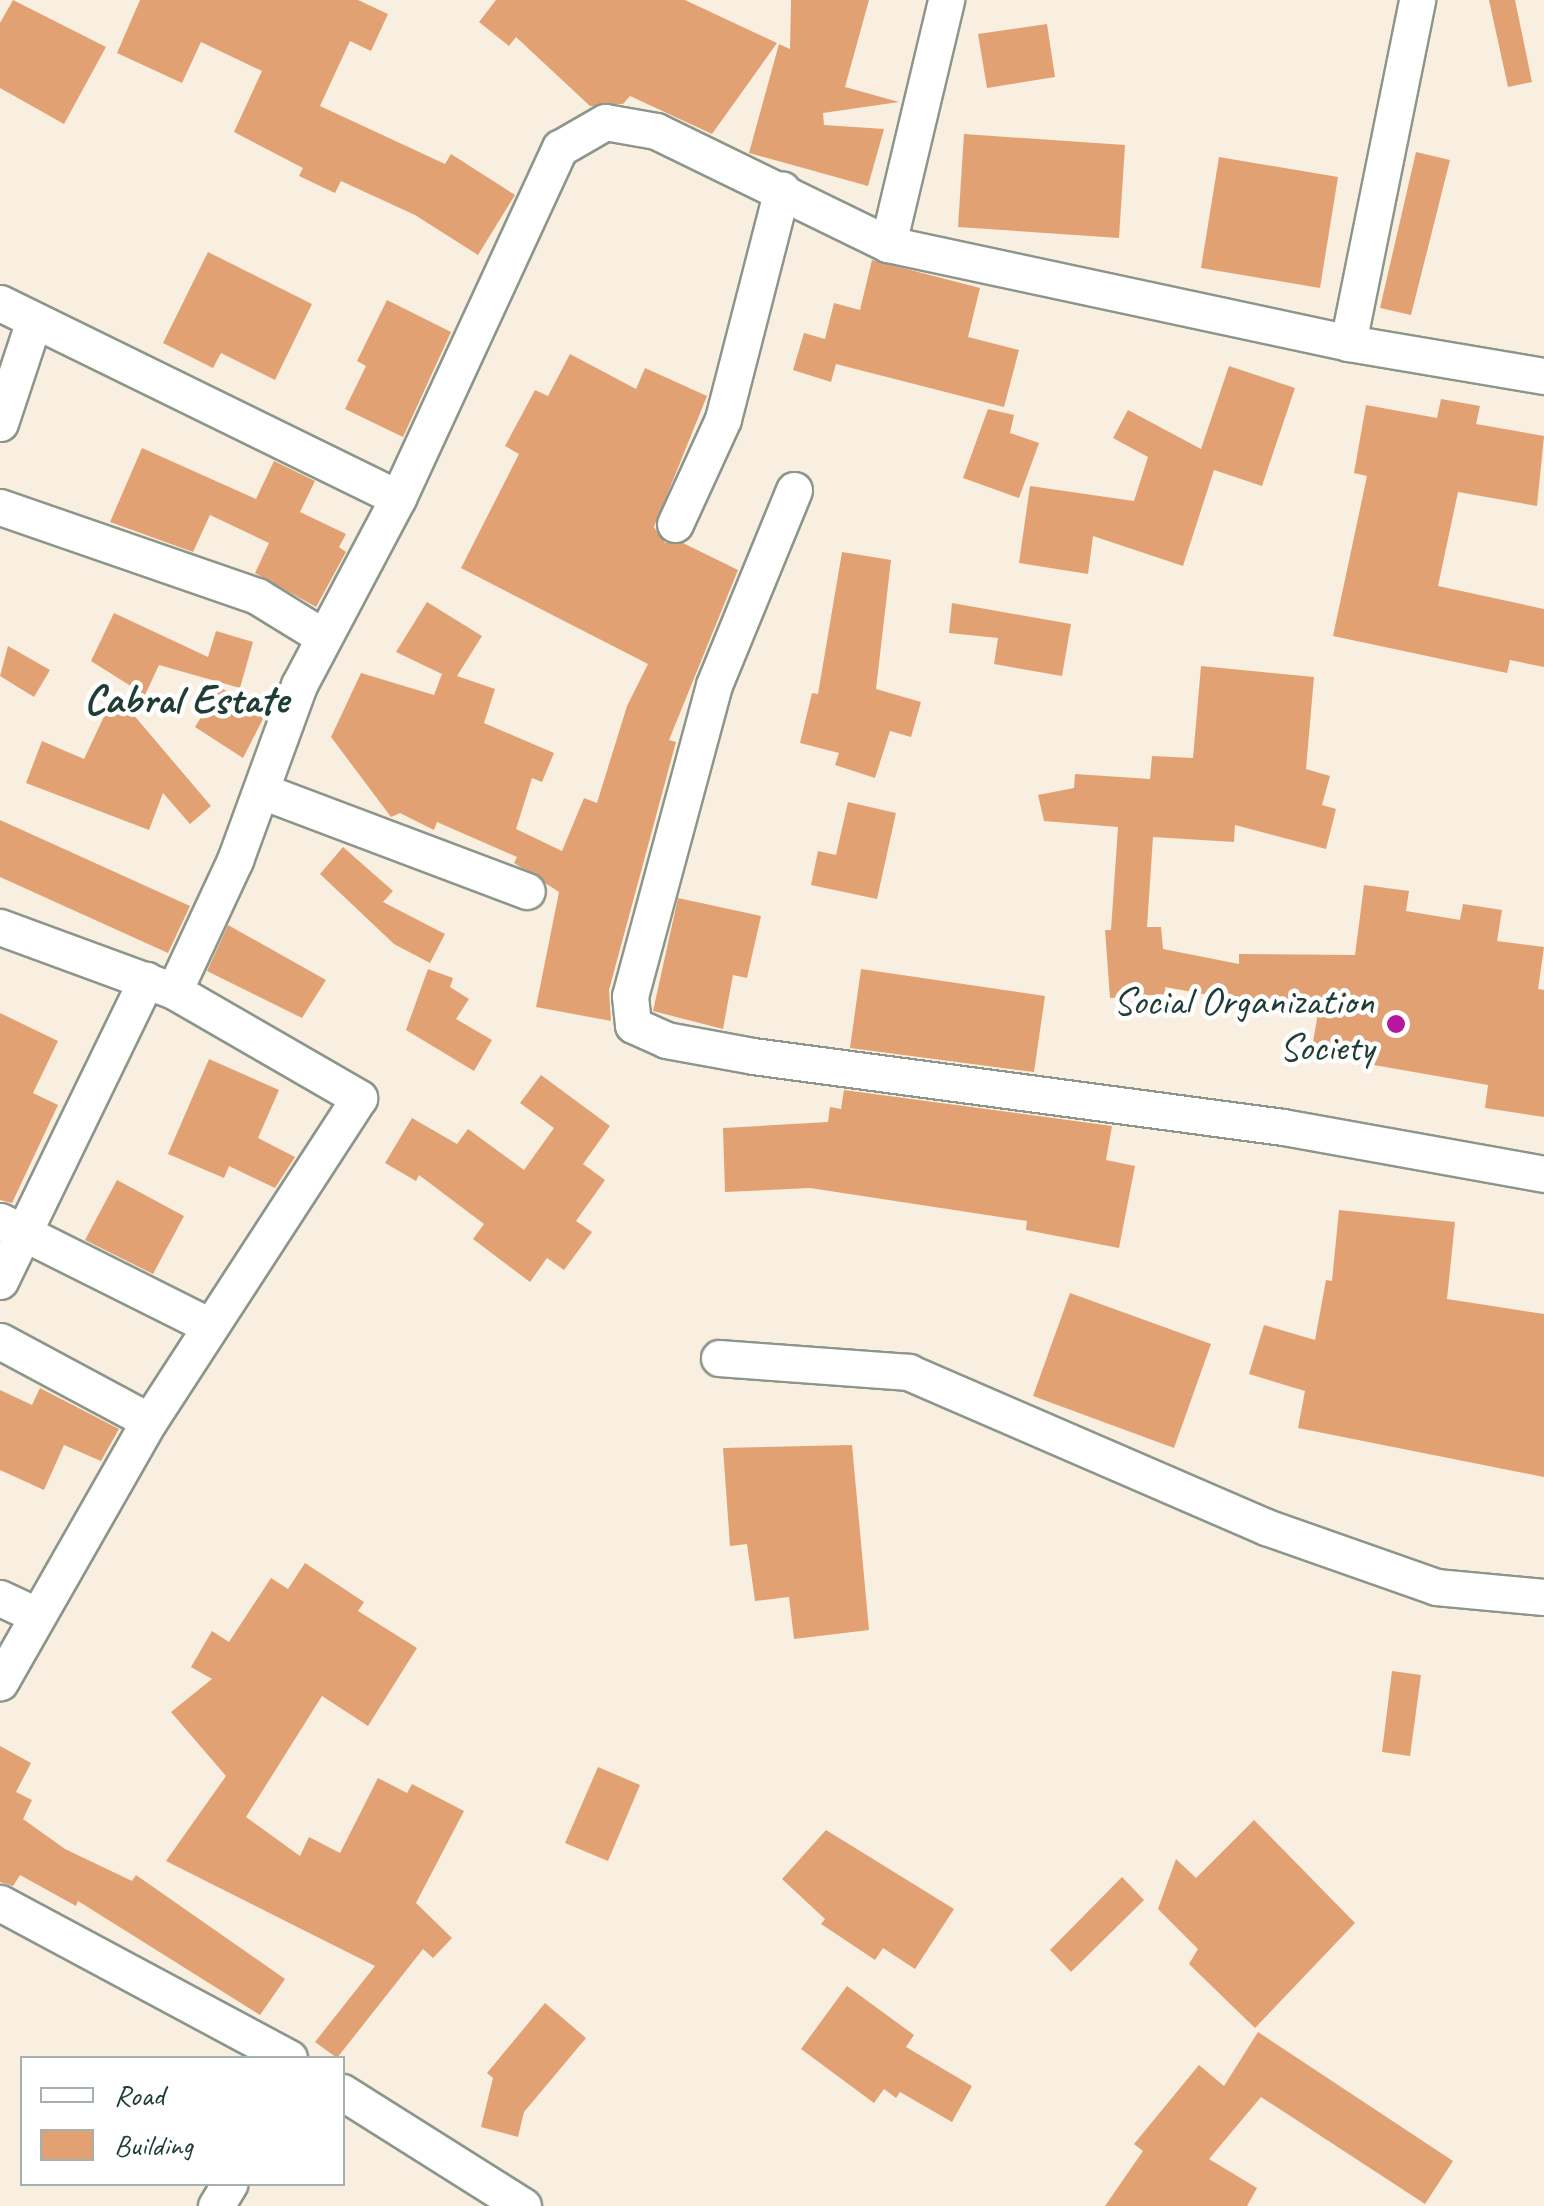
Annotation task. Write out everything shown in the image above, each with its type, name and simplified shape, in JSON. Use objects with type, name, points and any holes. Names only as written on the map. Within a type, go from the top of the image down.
[{"type":"street","points":[[888,244],[946,0]]},
{"type":"street","points":[[1348,343],[1417,0]]},
{"type":"street","points":[[0,1281],[12,1227],[160,986],[262,791],[322,636],[398,498],[560,148],[605,122],[656,131],[782,189],[888,244],[1348,343],[1544,376]]},
{"type":"street","points":[[676,524],[723,419],[782,189]]},
{"type":"street","points":[[0,303],[398,498]]},
{"type":"street","points":[[0,423],[34,320]]},
{"type":"street","points":[[794,490],[714,685],[630,996],[633,1024],[666,1040],[752,1056],[1283,1127],[1544,1174]]},
{"type":"street","points":[[0,507],[257,596],[322,636]]},
{"type":"street","points":[[262,791],[527,891]]},
{"type":"street","points":[[0,927],[160,986],[358,1098],[149,1421],[34,1614],[0,1682]]},
{"type":"street","points":[[12,1227],[210,1326]]},
{"type":"street","points":[[0,1341],[149,1421]]},
{"type":"street","points":[[719,1358],[908,1372],[1266,1527],[1436,1587],[1544,1597]]},
{"type":"street","points":[[0,1598],[34,1614]]},
{"type":"street","points":[[0,1904],[285,2056]]},
{"type":"street","points":[[345,2094],[523,2206]]},
{"type":"building","points":[[13,0],[106,47],[64,124],[0,88],[0,23]]},
{"type":"building","points":[[140,0],[358,0],[388,14],[371,51],[350,41],[320,106],[445,164],[451,154],[515,195],[478,255],[415,215],[341,181],[335,193],[299,176],[303,168],[234,132],[262,71],[201,42],[182,83],[117,53]]},
{"type":"building","points":[[496,0],[685,0],[777,43],[712,134],[630,96],[623,104],[590,106],[516,37],[509,46],[479,22]]},
{"type":"building","points":[[791,0],[869,0],[845,87],[899,102],[823,113],[824,125],[884,129],[868,186],[749,153],[779,44],[790,49]]},
{"type":"building","points":[[1489,0],[1515,0],[1532,82],[1508,87]]},
{"type":"building","points":[[1047,24],[1055,77],[987,88],[978,34]]},
{"type":"building","points":[[964,134],[1125,145],[1119,238],[958,227]]},
{"type":"building","points":[[1416,152],[1450,160],[1411,315],[1380,308]]},
{"type":"building","points":[[1219,157],[1338,177],[1320,288],[1201,268]]},
{"type":"building","points":[[208,252],[312,304],[275,380],[221,353],[213,368],[163,343]]},
{"type":"building","points":[[872,260],[980,288],[968,337],[1019,350],[1004,407],[836,364],[831,382],[793,370],[804,333],[825,339],[834,303],[860,310]]},
{"type":"building","points":[[387,300],[451,332],[403,437],[345,409],[366,366],[357,361]]},
{"type":"building","points":[[570,354],[636,389],[645,368],[707,396],[654,527],[665,543],[683,543],[738,570],[669,740],[676,742],[609,990],[611,1021],[536,1007],[559,892],[514,863],[517,857],[437,822],[434,830],[400,813],[391,817],[331,737],[361,673],[434,695],[442,674],[396,652],[427,602],[482,636],[457,676],[495,689],[484,723],[554,753],[542,782],[532,778],[516,829],[562,851],[584,798],[597,803],[627,706],[648,664],[461,568],[519,454],[505,446],[535,390],[548,396]]},
{"type":"building","points":[[1229,366],[1295,388],[1262,486],[1214,470],[1183,566],[1093,536],[1088,574],[1019,563],[1030,486],[1134,501],[1148,457],[1113,438],[1128,410],[1201,449]]},
{"type":"building","points":[[1441,399],[1480,406],[1476,424],[1544,436],[1537,506],[1458,492],[1438,586],[1544,609],[1544,667],[1510,660],[1507,673],[1333,636],[1367,476],[1354,473],[1366,405],[1437,418]]},
{"type":"building","points":[[988,409],[1014,415],[1010,433],[1039,443],[1019,498],[963,478]]},
{"type":"building","points":[[142,448],[256,499],[274,461],[315,481],[300,512],[346,534],[339,547],[346,552],[316,607],[255,573],[269,543],[210,515],[193,552],[110,522]]},
{"type":"building","points":[[842,552],[891,560],[876,689],[921,702],[911,737],[890,731],[875,778],[835,765],[839,753],[800,743],[812,693],[818,694]]},
{"type":"building","points":[[952,603],[1071,624],[1062,676],[994,664],[998,638],[949,633]]},
{"type":"building","points":[[114,613],[208,657],[216,631],[253,642],[240,688],[159,665],[145,695],[91,661]]},
{"type":"building","points":[[8,646],[50,670],[34,697],[0,676]]},
{"type":"building","points":[[1201,666],[1314,677],[1306,769],[1330,776],[1322,805],[1336,809],[1326,849],[1235,825],[1234,842],[1153,837],[1147,927],[1161,927],[1163,949],[1239,964],[1239,954],[1355,955],[1364,885],[1409,891],[1406,911],[1460,920],[1463,904],[1502,910],[1497,941],[1544,947],[1538,989],[1544,990],[1544,1117],[1485,1108],[1488,1085],[1311,1054],[1320,1001],[1237,1000],[1165,987],[1166,994],[1110,998],[1105,930],[1111,930],[1118,827],[1044,821],[1038,795],[1074,788],[1075,774],[1150,779],[1152,756],[1193,758]]},
{"type":"building","points":[[220,687],[265,715],[243,758],[195,727]]},
{"type":"building","points":[[115,693],[211,806],[190,824],[163,793],[149,830],[26,783],[42,741],[84,759]]},
{"type":"building","points":[[848,802],[896,813],[877,899],[811,885],[818,851],[836,855]]},
{"type":"building","points":[[0,820],[190,906],[168,953],[0,877]]},
{"type":"building","points":[[343,847],[393,891],[383,902],[445,934],[430,963],[394,944],[320,874]]},
{"type":"building","points":[[678,898],[761,916],[747,978],[733,975],[723,1029],[653,1011]]},
{"type":"building","points":[[228,925],[326,980],[302,1018],[207,971]]},
{"type":"building","points":[[428,969],[453,978],[450,987],[469,999],[456,1019],[492,1040],[474,1071],[406,1030]]},
{"type":"building","points":[[861,969],[1045,996],[1034,1072],[850,1048]]},
{"type":"building","points":[[0,1013],[58,1041],[33,1093],[58,1105],[12,1203],[0,1200]]},
{"type":"building","points":[[209,1059],[279,1090],[258,1138],[295,1157],[275,1188],[229,1166],[224,1178],[168,1154]]},
{"type":"building","points":[[541,1075],[610,1126],[583,1164],[605,1180],[576,1221],[592,1232],[564,1270],[547,1258],[530,1282],[473,1239],[484,1224],[419,1175],[416,1181],[385,1163],[412,1118],[457,1144],[468,1129],[524,1170],[554,1128],[520,1103]]},
{"type":"building","points":[[844,1090],[1112,1126],[1106,1160],[1135,1166],[1119,1248],[1026,1230],[1027,1221],[810,1188],[725,1192],[723,1128],[828,1122],[830,1107],[841,1109]]},
{"type":"building","points":[[117,1180],[184,1216],[153,1274],[85,1240]]},
{"type":"building","points":[[1339,1210],[1455,1222],[1447,1299],[1544,1314],[1544,1477],[1298,1428],[1305,1391],[1249,1374],[1264,1325],[1315,1340],[1326,1280],[1332,1281]]},
{"type":"building","points":[[1070,1293],[1211,1344],[1174,1448],[1033,1396]]},
{"type":"building","points":[[40,1388],[119,1429],[101,1461],[64,1445],[44,1490],[0,1470],[0,1390],[32,1405]]},
{"type":"building","points":[[852,1445],[869,1630],[794,1639],[789,1597],[755,1601],[747,1544],[730,1546],[723,1448]]},
{"type":"building","points":[[305,1563],[364,1602],[358,1611],[417,1648],[368,1726],[322,1696],[246,1817],[300,1856],[309,1837],[340,1853],[378,1778],[407,1793],[412,1784],[464,1811],[416,1903],[452,1938],[433,1958],[423,1949],[339,2056],[315,2042],[375,1966],[166,1861],[226,1776],[171,1712],[212,1679],[191,1667],[212,1631],[229,1642],[271,1578],[288,1589]]},
{"type":"building","points":[[1392,1671],[1421,1675],[1410,1756],[1382,1752]]},
{"type":"building","points":[[0,1746],[31,1763],[16,1792],[32,1800],[23,1819],[65,1849],[132,1881],[136,1875],[285,1979],[260,2015],[78,1901],[76,1906],[20,1875],[13,1886],[0,1882]]},
{"type":"building","points":[[598,1767],[640,1785],[608,1861],[565,1843]]},
{"type":"building","points":[[1254,1820],[1355,1923],[1255,2028],[1189,1964],[1198,1949],[1158,1909],[1176,1859],[1196,1878]]},
{"type":"building","points":[[826,1830],[954,1909],[915,1969],[883,1948],[875,1960],[821,1924],[825,1919],[782,1879]]},
{"type":"building","points":[[1122,1877],[1144,1900],[1071,1972],[1050,1950]]},
{"type":"building","points":[[847,1986],[914,2035],[906,2047],[972,2086],[952,2122],[900,2092],[896,2098],[884,2089],[874,2103],[801,2049]]},
{"type":"building","points":[[545,2003],[586,2038],[524,2112],[518,2137],[481,2127],[493,2078],[487,2073]]},
{"type":"building","points":[[1258,2032],[1453,2161],[1425,2204],[1261,2097],[1209,2159],[1257,2188],[1247,2206],[1105,2206],[1143,2151],[1134,2144],[1199,2065],[1224,2086]]},
{"type":"place","name":"Social Organization Society","points":[[1396,1024]]},
{"type":"district","name":"Cabral Estate","points":[[186,700]]}]
